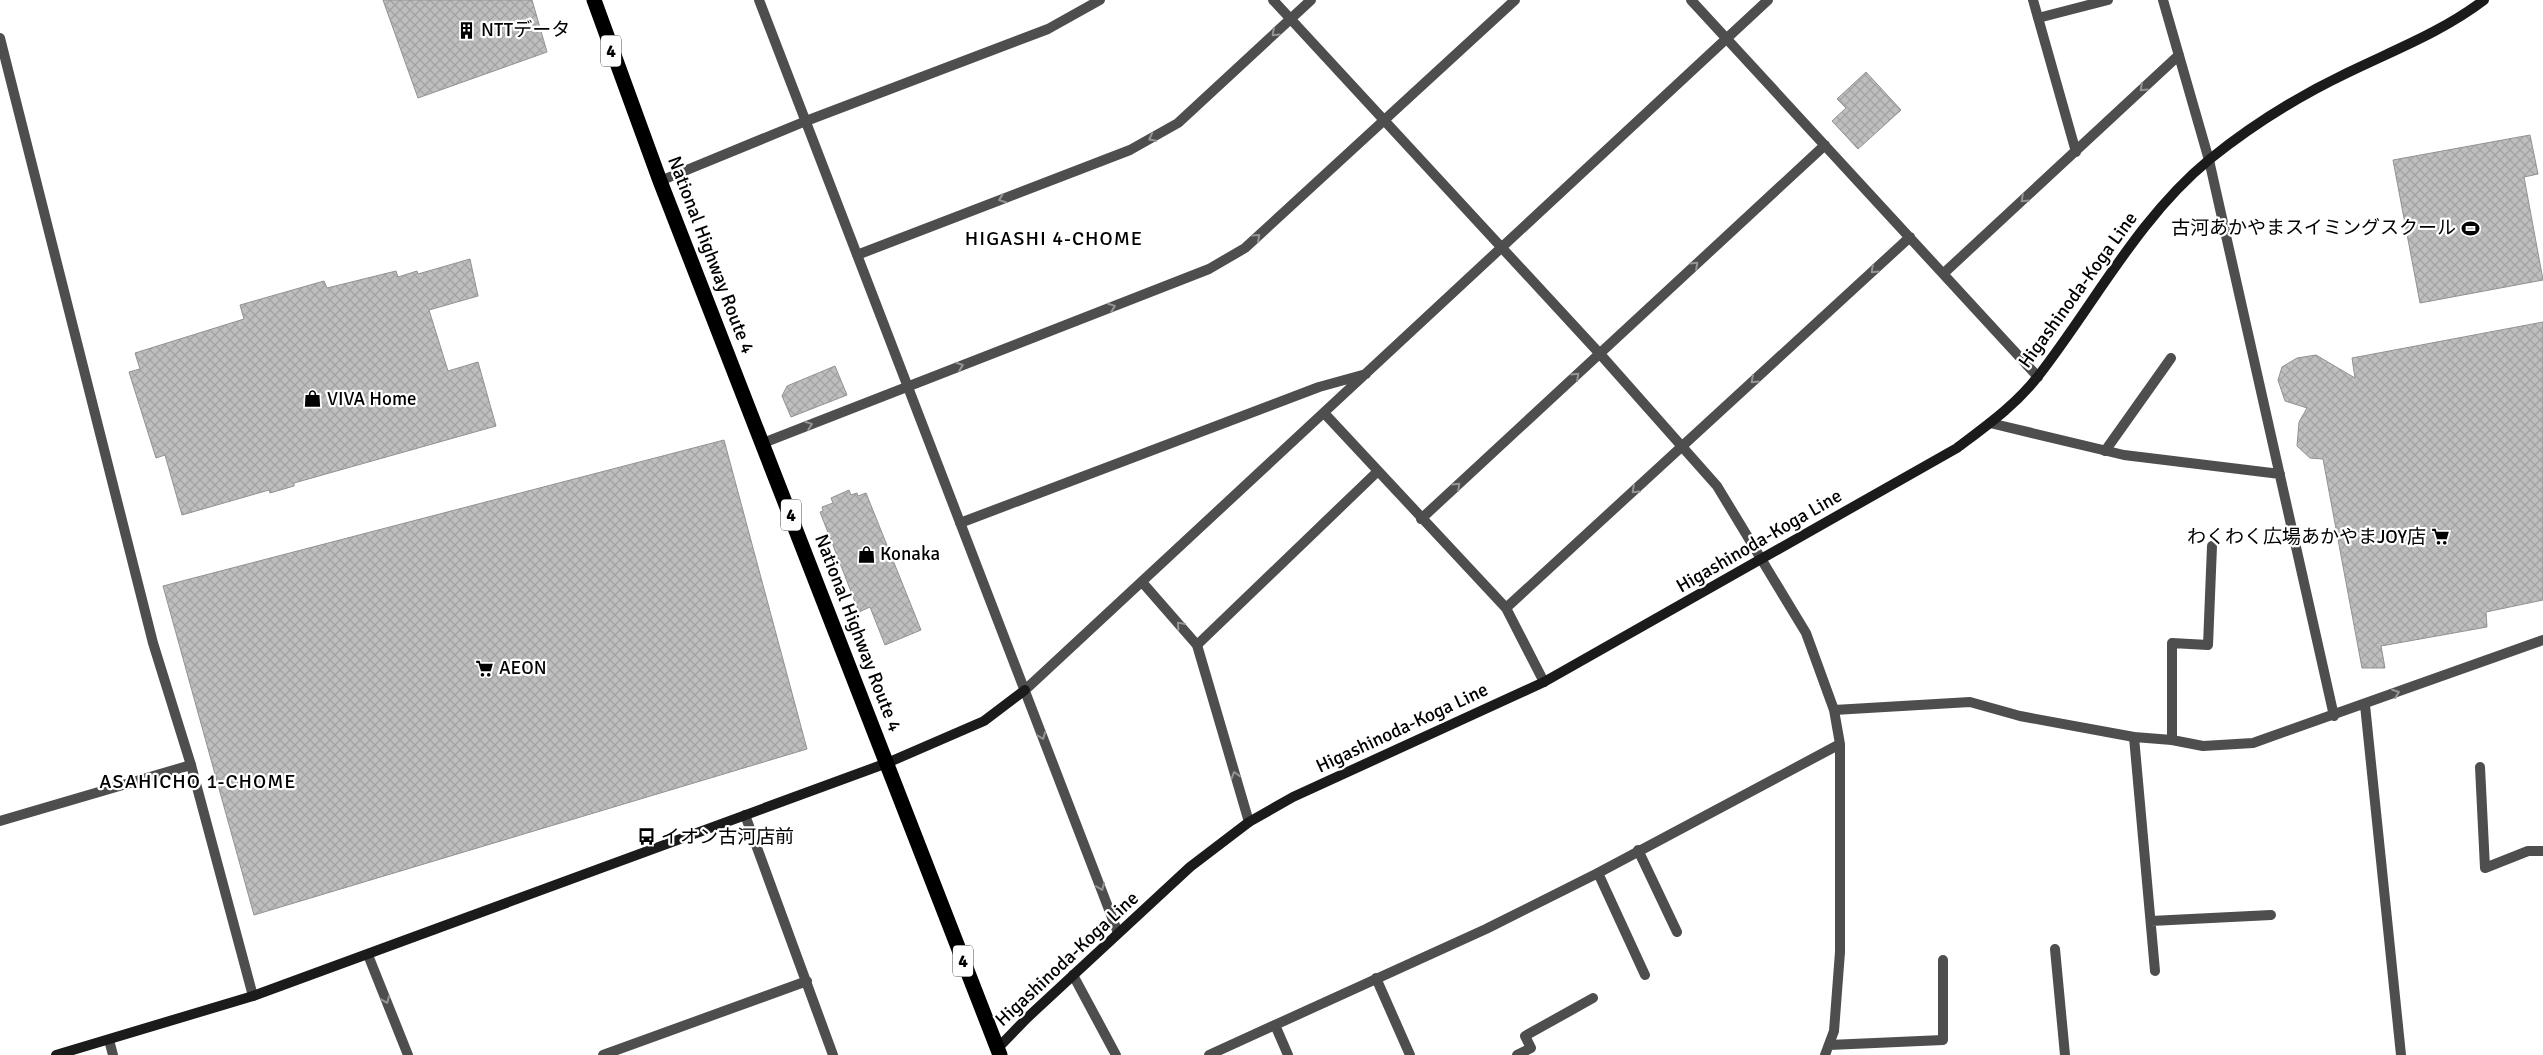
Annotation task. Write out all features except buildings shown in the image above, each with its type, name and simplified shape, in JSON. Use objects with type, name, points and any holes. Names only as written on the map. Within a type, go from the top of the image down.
[{"type":"highway","name":"National Highway Route 4","points":[[594,0],[660,181],[887,763],[996,1053]]},
{"type":"main road","name":"Higashinoda-Koga Line","points":[[996,1053],[1073,975],[1190,867],[1249,822],[1293,797],[1544,682],[1957,448],[2003,414],[2038,377],[2162,204],[2209,160],[2259,124],[2297,101],[2344,74],[2429,36],[2484,0]]},
{"type":"main road","points":[[56,1055],[254,996],[887,763],[984,721],[1025,690]]},
{"type":"street","points":[[759,0],[1118,933]]},
{"type":"street","points":[[660,181],[806,121],[1048,29],[1100,0]]},
{"type":"street","points":[[1273,0],[1600,354],[1717,486],[1806,633],[1834,710],[1840,744],[1840,952],[1834,1031],[1825,1055]]},
{"type":"street","points":[[858,255],[1130,150],[1155,138],[1178,123],[1311,0]]},
{"type":"street","points":[[763,443],[1199,273],[1228,259],[1245,248],[1515,0]]},
{"type":"street","points":[[1691,0],[2038,377]]},
{"type":"street","points":[[1025,690],[1768,0]]},
{"type":"street","points":[[2033,0],[2076,152]]},
{"type":"street","points":[[2038,18],[2108,0]]},
{"type":"street","points":[[2163,0],[2209,160],[2334,716]]},
{"type":"street","points":[[0,38],[153,643],[191,765],[254,996]]},
{"type":"street","points":[[1944,273],[2179,55]]},
{"type":"street","points":[[1421,519],[1825,145]]},
{"type":"street","points":[[1506,608],[1910,237]]},
{"type":"street","points":[[2105,451],[2171,358]]},
{"type":"street","points":[[960,523],[1319,387],[1367,374]]},
{"type":"street","points":[[1324,414],[1506,608],[1544,682]]},
{"type":"street","points":[[1990,423],[2124,455],[2280,474]]},
{"type":"street","points":[[1197,644],[1377,472]]},
{"type":"street","points":[[2172,740],[2172,643],[2208,645],[2212,546]]},
{"type":"street","points":[[1142,582],[1197,644],[1249,822]]},
{"type":"street","points":[[1834,710],[1970,702],[2020,716],[2134,737],[2172,740],[2203,746],[2253,743],[2365,705],[2543,640]]},
{"type":"street","points":[[2365,705],[2401,1055]]},
{"type":"street","points":[[2134,737],[2155,971]]},
{"type":"street","points":[[1209,1055],[1486,929],[1598,873],[1840,744]]},
{"type":"street","points":[[0,821],[191,765]]},
{"type":"street","points":[[2480,767],[2485,868],[2528,850],[2543,850]]},
{"type":"street","points":[[745,815],[833,1055]]},
{"type":"street","points":[[1638,850],[1677,932]]},
{"type":"street","points":[[1598,873],[1645,975]]},
{"type":"street","points":[[2151,921],[2271,916]]},
{"type":"street","points":[[2055,949],[2065,1055]]},
{"type":"street","points":[[368,955],[408,1055]]},
{"type":"street","points":[[1829,1045],[1943,1040],[1943,960]]},
{"type":"street","points":[[1073,975],[1116,1055]]},
{"type":"street","points":[[1376,978],[1410,1055]]},
{"type":"street","points":[[603,1055],[807,981]]},
{"type":"street","points":[[1518,1055],[1531,1048],[1525,1036],[1593,998]]},
{"type":"street","points":[[1274,1025],[1288,1055]]},
{"type":"street","points":[[109,1040],[113,1055]]},
{"type":"place","name":"NTTデータ","points":[[467,30]]},
{"type":"place","name":"古河あかやまスイミングスクール","points":[[2470,228]]},
{"type":"place","name":"VIVA Home","points":[[313,399]]},
{"type":"place","name":"わくわく広場あかやまJOY店","points":[[2440,537]]},
{"type":"place","name":"Konaka","points":[[866,554]]},
{"type":"place","name":"AEON","points":[[485,668]]},
{"type":"place","name":"イオン古河店前","points":[[647,837]]},
{"type":"district","name":"HIGASHI 4-CHOME","points":[[1054,238]]},
{"type":"district","name":"ASAHICHO 1-CHOME","points":[[198,781]]}]
